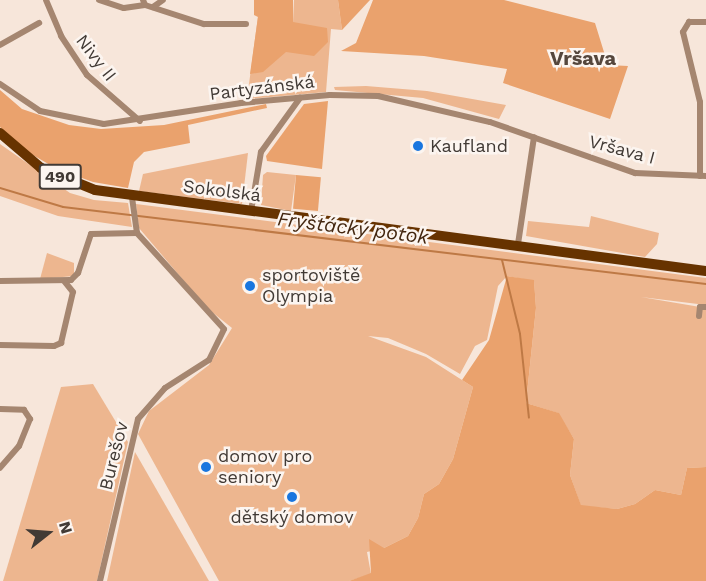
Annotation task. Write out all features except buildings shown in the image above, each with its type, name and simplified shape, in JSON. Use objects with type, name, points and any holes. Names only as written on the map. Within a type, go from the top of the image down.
[{"type":"main road","name":"Sokolská","points":[[0,133],[52,173],[84,187],[132,200],[251,211],[518,244],[706,271]]},
{"type":"street","name":"Nivy II","points":[[46,0],[61,36],[87,75],[140,122]]},
{"type":"street","points":[[99,0],[124,8],[144,2],[204,24],[246,24]]},
{"type":"street","points":[[153,7],[163,0]]},
{"type":"street","points":[[0,45],[39,22]]},
{"type":"street","points":[[703,176],[703,102],[683,32],[689,22],[706,22]]},
{"type":"street","name":"Partyzánská","points":[[0,84],[40,111],[72,120],[104,124],[140,122],[300,98],[369,95],[409,101],[534,137]]},
{"type":"street","points":[[251,211],[261,152],[300,98]]},
{"type":"street","points":[[518,244],[534,137]]},
{"type":"street","name":"Vršava I","points":[[534,137],[635,173],[703,176]]},
{"type":"street","points":[[0,281],[63,281],[76,277],[87,238],[93,233],[136,230],[132,200]]},
{"type":"street","name":"Burešov","points":[[100,581],[138,418],[165,388],[209,360],[224,329],[136,230]]},
{"type":"street","points":[[0,345],[54,346],[61,343],[73,292],[63,281]]},
{"type":"street","points":[[699,316],[700,306],[706,307]]},
{"type":"street","points":[[0,409],[20,409],[29,415],[19,446],[0,468]]},
{"type":"shaded area","points":[[254,0],[293,0],[293,22],[327,28],[328,42],[314,56],[286,52],[263,72],[250,74],[258,17],[254,15]]},
{"type":"shaded area","points":[[294,0],[338,0],[342,30],[331,29],[326,92],[247,99],[258,16],[293,22]]},
{"type":"shaded area","points":[[338,0],[370,0],[342,30]]},
{"type":"shaded area","points":[[373,0],[504,0],[595,23],[608,65],[628,66],[610,119],[503,83],[507,69],[424,56],[341,51],[356,43]]},
{"type":"shaded area","points":[[366,86],[427,91],[506,105],[499,119],[423,98],[335,90],[334,87]]},
{"type":"shaded area","points":[[0,90],[22,109],[69,125],[101,129],[164,125],[266,104],[267,108],[188,125],[190,143],[144,152],[134,162],[128,188],[93,182],[57,169],[26,151],[0,127]]},
{"type":"shaded area","points":[[328,101],[322,169],[267,161],[266,156],[304,104]]},
{"type":"shaded area","points":[[0,144],[70,193],[94,200],[128,203],[132,227],[58,216],[0,196]]},
{"type":"shaded area","points":[[248,153],[242,204],[139,191],[143,174]]},
{"type":"shaded area","points":[[267,172],[296,175],[291,211],[261,205],[263,175]]},
{"type":"shaded area","points":[[296,175],[321,177],[318,211],[293,209]]},
{"type":"shaded area","points":[[136,204],[706,278],[706,305],[641,297],[706,308],[706,467],[687,468],[681,495],[655,490],[635,504],[617,509],[581,506],[570,475],[574,439],[558,413],[526,403],[536,308],[534,281],[507,276],[498,286],[487,340],[475,346],[460,374],[426,354],[388,338],[368,336],[426,357],[473,387],[453,459],[439,484],[424,494],[418,518],[408,536],[384,548],[367,552],[371,574],[349,581],[219,581],[138,434],[149,411],[209,365],[232,328],[207,308],[139,228]]},
{"type":"shaded area","points":[[591,216],[659,233],[657,244],[645,257],[526,236],[528,221],[589,227]]},
{"type":"shaded area","points":[[47,253],[74,263],[74,276],[40,279]]},
{"type":"shaded area","points":[[507,276],[534,280],[536,308],[526,403],[559,413],[574,439],[570,475],[581,505],[617,509],[635,504],[655,490],[681,495],[687,468],[706,467],[706,581],[349,581],[371,573],[369,539],[384,548],[408,536],[418,518],[424,494],[439,484],[453,459],[473,387],[462,380],[489,340]]},
{"type":"shaded area","points":[[93,384],[128,442],[97,581],[3,581],[61,387]]},
{"type":"shaded area","points":[[135,452],[209,581],[107,581]]},
{"type":"waterway","name":"Fryštácký potok","points":[[0,188],[63,207],[706,284]]},
{"type":"waterway","points":[[502,260],[520,334],[529,418]]},
{"type":"place","name":"Kaufland","points":[[418,146]]},
{"type":"place","name":"sportoviště Olympia","points":[[250,286]]},
{"type":"place","name":"domov pro seniory","points":[[206,467]]},
{"type":"place","name":"dětský domov","points":[[292,497]]},
{"type":"district","name":"Vršava","points":[[583,58]]}]
